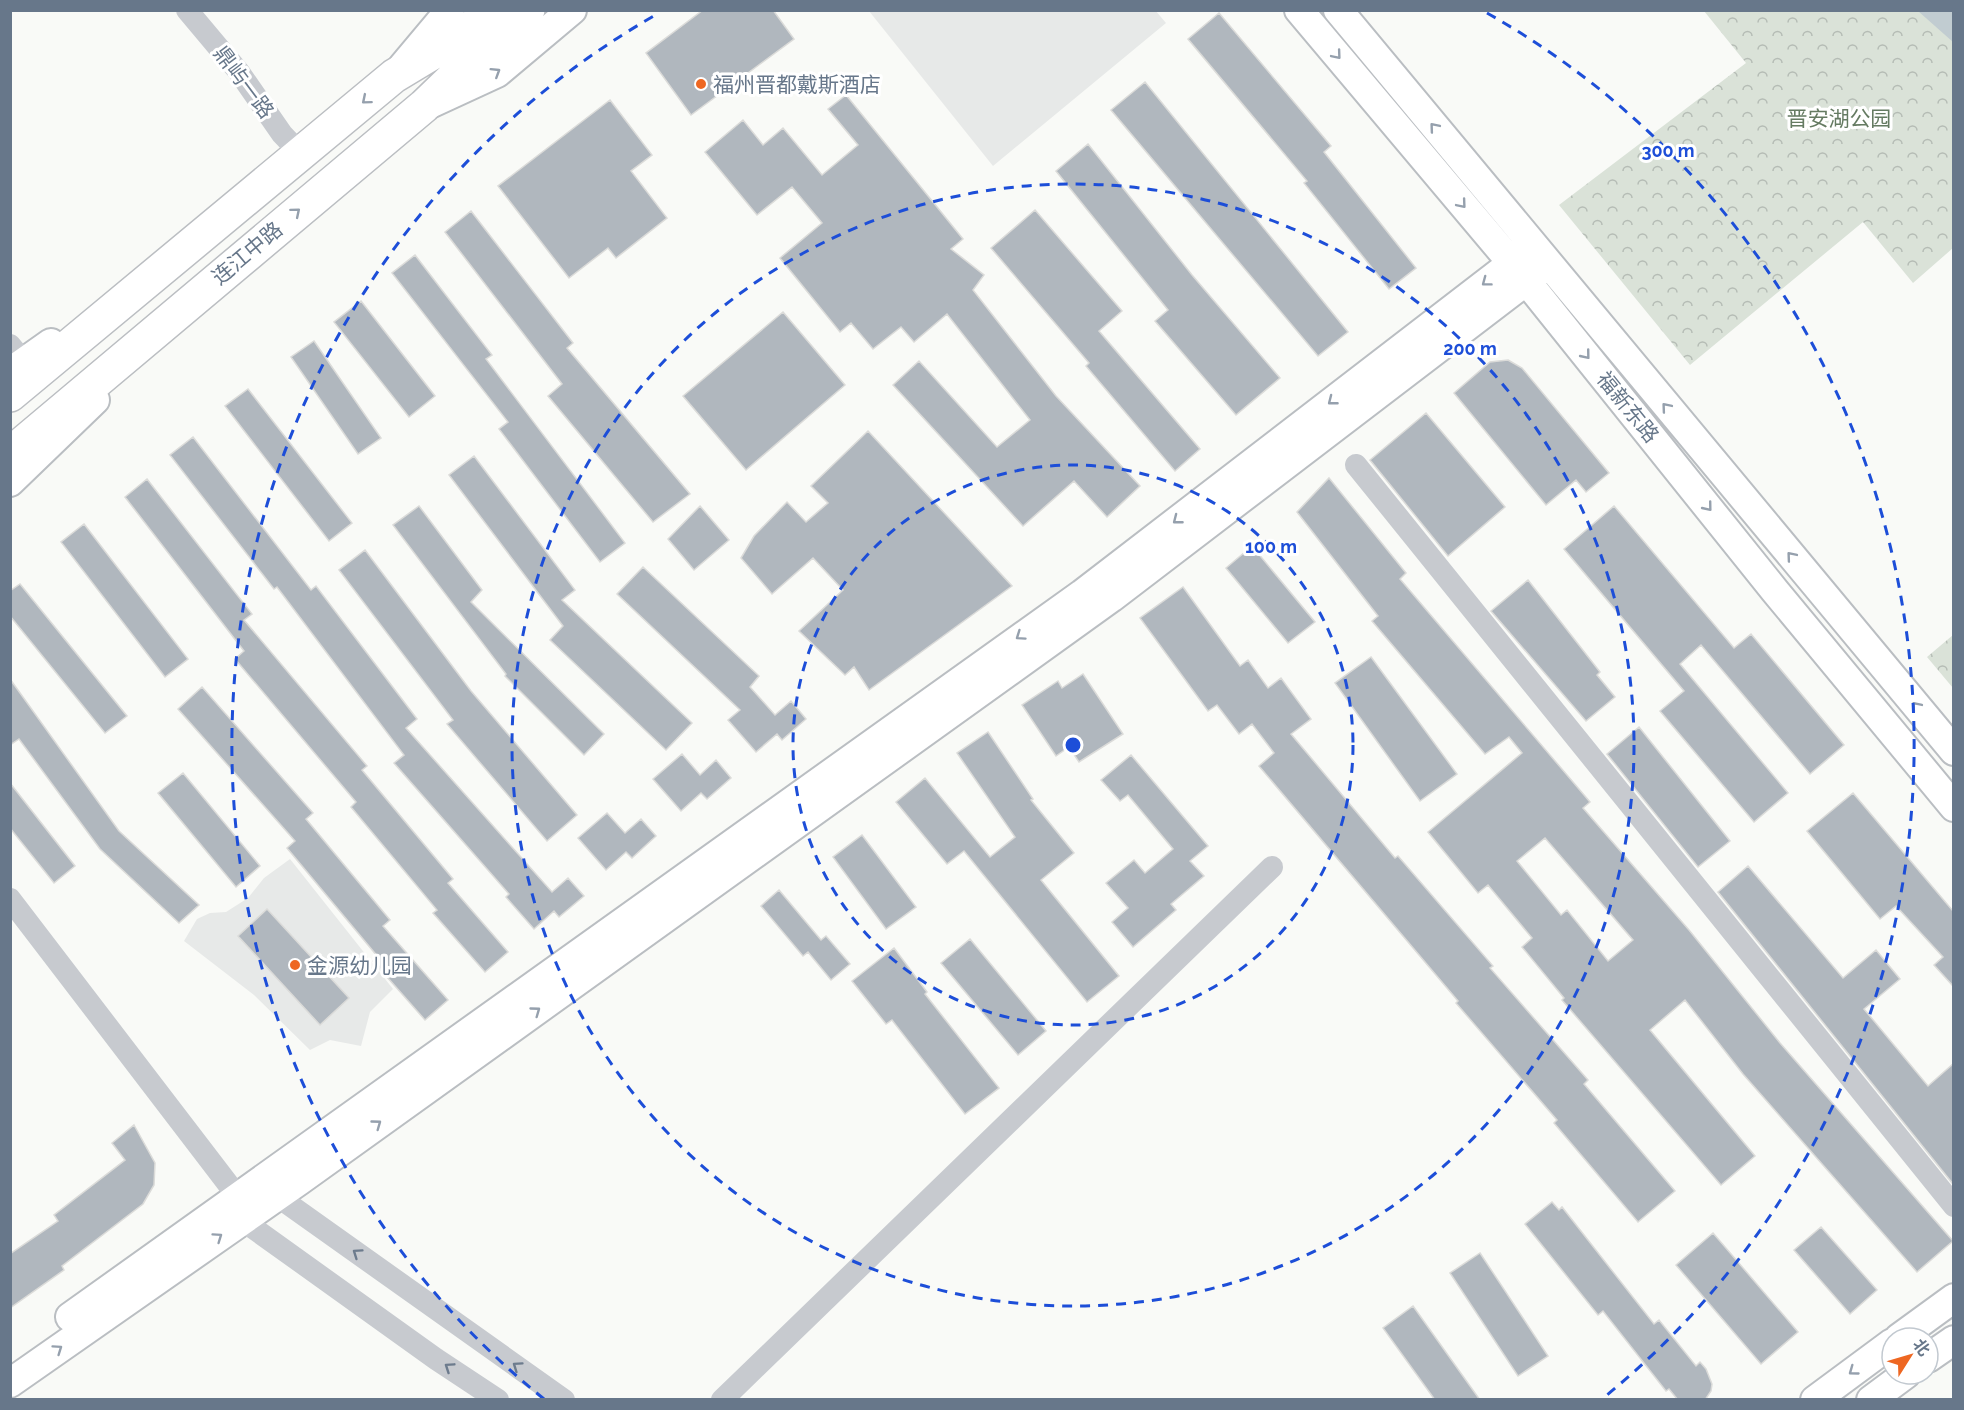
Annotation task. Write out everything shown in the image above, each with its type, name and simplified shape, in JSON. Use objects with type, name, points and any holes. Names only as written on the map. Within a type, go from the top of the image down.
[{"type":"highway","points":[[466,31],[491,10]]},
{"type":"highway","points":[[466,31],[528,10]]},
{"type":"highway","name":"连江中路","points":[[10,395],[394,76],[466,31]]},
{"type":"highway","name":"连江中路","points":[[10,453],[224,271],[424,106],[466,31]]},
{"type":"main road","points":[[424,106],[497,74],[572,10]]},
{"type":"main road","name":"福新东路","points":[[1299,10],[1530,264],[1953,751]]},
{"type":"main road","name":"福新东路","points":[[1338,10],[1768,582],[1953,807]]},
{"type":"main road","points":[[15,360],[195,242]]},
{"type":"main road","points":[[10,1358],[240,1209],[277,1196],[1127,587],[1530,264]]},
{"type":"main road","points":[[10,1383],[240,1209],[1530,264]]},
{"type":"main road","points":[[10,482],[224,271]]},
{"type":"main road","points":[[1915,1326],[1953,1298]]},
{"type":"main road","points":[[1940,1349],[1953,1340]]},
{"type":"main road","points":[[1815,1400],[1880,1352]]},
{"type":"main road","points":[[1871,1400],[1890,1386]]},
{"type":"street","name":"鼎屿一路","points":[[188,10],[238,72],[282,134],[301,154]]},
{"type":"street","points":[[1356,465],[1953,1206]]},
{"type":"street","points":[[722,1400],[1272,867]]},
{"type":"street","points":[[10,899],[240,1209],[436,1359],[498,1400]]},
{"type":"street","points":[[277,1196],[564,1400]]},
{"type":"shaded area","points":[[1155,10],[1166,23],[993,166],[869,11]]},
{"type":"shaded area","points":[[1918,11],[1953,11],[1953,42]]},
{"type":"shaded area","name":"金源幼儿园","points":[[290,859],[393,989],[370,1012],[361,1046],[330,1040],[310,1050],[254,995],[184,941],[197,919],[210,913],[226,912],[248,898],[264,878]]},
{"type":"green space","name":"晋安湖公园","points":[[1704,11],[1953,11],[1953,248],[1913,283],[1863,222],[1690,365],[1559,205],[1746,63]]},
{"type":"green space","points":[[1953,635],[1953,688],[1927,657]]},
{"type":"building","name":"福州晋都戴斯酒店","points":[[703,10],[773,10],[794,39],[691,115],[646,53]]},
{"type":"building","points":[[1219,13],[1331,146],[1324,152],[1416,268],[1389,289],[1304,183],[1307,181],[1188,39]]},
{"type":"building","points":[[1145,82],[1348,332],[1318,356],[1111,110]]},
{"type":"building","points":[[846,95],[963,239],[951,249],[984,275],[973,290],[1056,396],[1140,486],[1107,517],[1074,481],[1023,526],[893,385],[919,361],[997,447],[1030,420],[947,314],[914,342],[901,327],[873,349],[851,323],[840,332],[780,258],[822,223],[792,187],[757,215],[705,152],[743,120],[763,145],[783,128],[822,175],[858,145],[828,109]]},
{"type":"building","points":[[610,100],[652,155],[631,171],[667,218],[616,258],[608,248],[569,278],[498,186]]},
{"type":"building","points":[[1088,144],[1192,275],[1280,378],[1236,415],[1155,321],[1168,310],[1056,171]]},
{"type":"building","points":[[1035,210],[1122,311],[1099,331],[1200,449],[1175,471],[1086,366],[1089,363],[991,248]]},
{"type":"building","points":[[471,211],[573,343],[567,348],[690,494],[653,522],[548,396],[562,384],[445,232]]},
{"type":"building","points":[[415,255],[492,355],[486,359],[625,543],[600,562],[499,429],[508,422],[392,273]]},
{"type":"building","points":[[361,301],[435,396],[409,417],[334,322]]},
{"type":"building","points":[[783,312],[845,385],[746,470],[683,396]]},
{"type":"building","points":[[314,341],[381,438],[358,454],[291,357]]},
{"type":"building","points":[[1508,360],[1522,368],[1609,473],[1586,492],[1576,480],[1546,505],[1454,393],[1490,362]]},
{"type":"building","points":[[248,389],[352,523],[329,541],[225,406]]},
{"type":"building","points":[[1426,413],[1505,507],[1448,556],[1370,460]]},
{"type":"building","points":[[868,431],[1012,586],[869,690],[854,667],[845,675],[799,631],[843,590],[813,558],[772,594],[741,558],[754,536],[787,502],[806,522],[828,503],[811,486]]},
{"type":"building","points":[[193,437],[311,590],[316,586],[417,719],[406,728],[552,892],[568,878],[584,896],[559,917],[554,911],[534,929],[506,897],[509,894],[394,763],[404,755],[277,587],[274,589],[170,455]]},
{"type":"building","points":[[474,456],[575,590],[562,600],[692,723],[666,750],[550,640],[563,626],[449,475]]},
{"type":"building","points":[[1329,478],[1406,573],[1400,579],[1590,802],[1583,808],[1689,930],[1780,1043],[1953,1241],[1917,1272],[1743,1074],[1685,1000],[1650,1030],[1755,1156],[1721,1185],[1562,1000],[1564,998],[1522,947],[1532,938],[1488,885],[1478,893],[1428,832],[1522,753],[1509,737],[1485,754],[1372,621],[1378,616],[1297,512]],"holes":[[[1545,838],[1633,940],[1608,961],[1567,910],[1561,915],[1517,861]]]},
{"type":"building","points":[[147,479],[252,614],[244,620],[367,766],[362,770],[453,879],[448,883],[508,952],[485,972],[433,913],[437,910],[351,807],[356,802],[235,659],[244,651],[125,497]]},
{"type":"building","points":[[419,506],[482,590],[471,602],[604,734],[584,755],[505,676],[506,674],[393,525]]},
{"type":"building","points":[[700,506],[729,540],[694,570],[668,539]]},
{"type":"building","points":[[1614,506],[1734,648],[1751,634],[1844,745],[1810,774],[1701,645],[1680,664],[1788,793],[1754,822],[1660,711],[1684,691],[1564,549]]},
{"type":"building","points":[[84,524],[188,659],[165,677],[61,542]]},
{"type":"building","points":[[1252,546],[1315,622],[1288,643],[1226,568]]},
{"type":"building","points":[[365,550],[471,691],[577,815],[547,841],[447,724],[453,720],[339,570]]},
{"type":"building","points":[[643,567],[759,676],[750,687],[775,715],[791,701],[806,719],[782,740],[777,734],[756,752],[728,720],[740,710],[617,594]]},
{"type":"building","points":[[1528,580],[1600,672],[1597,675],[1615,697],[1586,721],[1491,611]]},
{"type":"building","points":[[20,584],[127,716],[105,733],[10,616],[10,591]]},
{"type":"building","points":[[1183,587],[1240,666],[1248,660],[1268,688],[1281,678],[1311,719],[1291,734],[1395,858],[1398,856],[1493,966],[1490,968],[1588,1080],[1584,1084],[1675,1191],[1638,1222],[1554,1123],[1557,1120],[1456,1003],[1458,1001],[1259,766],[1274,753],[1252,724],[1239,734],[1217,705],[1208,711],[1140,618]]},
{"type":"building","points":[[1371,657],[1457,774],[1420,801],[1335,683]]},
{"type":"building","points":[[1083,674],[1123,734],[1079,762],[1069,747],[1056,756],[1022,705],[1058,681],[1062,688]]},
{"type":"building","points":[[10,679],[119,831],[199,905],[179,923],[100,849],[19,739],[10,745]]},
{"type":"building","points":[[202,687],[313,813],[306,819],[390,920],[383,926],[448,1000],[425,1020],[373,961],[378,957],[287,848],[295,841],[178,709]]},
{"type":"building","points":[[1639,727],[1730,841],[1698,867],[1607,754]]},
{"type":"building","points":[[988,732],[1033,799],[1031,800],[1074,853],[1041,880],[1119,976],[1087,1002],[964,851],[947,864],[896,802],[925,778],[990,857],[1015,837],[957,753]]},
{"type":"building","points":[[682,754],[700,775],[716,760],[731,778],[707,799],[701,793],[681,811],[653,779]]},
{"type":"building","points":[[1131,755],[1208,846],[1190,861],[1204,876],[1171,904],[1176,910],[1133,947],[1112,922],[1128,908],[1106,883],[1134,860],[1145,873],[1173,849],[1128,795],[1120,801],[1101,780]]},
{"type":"building","points":[[183,773],[260,866],[236,887],[158,793]]},
{"type":"building","points":[[10,783],[75,866],[54,883],[10,828]]},
{"type":"building","points":[[1853,793],[1953,911],[1953,986],[1934,965],[1943,957],[1896,906],[1880,919],[1807,831]]},
{"type":"building","points":[[607,813],[625,833],[641,819],[656,836],[632,858],[626,852],[606,870],[578,838]]},
{"type":"building","points":[[862,835],[916,907],[886,929],[833,857]]},
{"type":"building","points":[[1748,866],[1843,978],[1876,950],[1900,979],[1864,1009],[1928,1086],[1953,1064],[1953,1184],[1718,892]]},
{"type":"building","points":[[779,890],[821,940],[826,936],[850,964],[831,980],[808,952],[803,956],[761,906]]},
{"type":"building","points":[[267,909],[349,998],[320,1025],[238,936]]},
{"type":"building","points":[[970,939],[1046,1031],[1018,1055],[941,963]]},
{"type":"building","points":[[894,948],[927,992],[925,994],[999,1088],[965,1114],[892,1020],[886,1024],[852,981]]},
{"type":"building","points":[[134,1125],[155,1163],[154,1185],[143,1204],[62,1266],[64,1270],[10,1308],[10,1254],[58,1221],[54,1215],[125,1160],[112,1143]]},
{"type":"building","points":[[1552,1202],[1559,1210],[1562,1207],[1654,1324],[1659,1320],[1696,1366],[1700,1362],[1706,1369],[1712,1384],[1711,1391],[1705,1400],[1678,1400],[1669,1389],[1666,1391],[1603,1311],[1598,1315],[1525,1224]]},
{"type":"building","points":[[1821,1227],[1877,1290],[1850,1314],[1794,1250]]},
{"type":"building","points":[[1713,1233],[1798,1332],[1761,1364],[1676,1265]]},
{"type":"building","points":[[1480,1253],[1548,1356],[1518,1376],[1450,1273]]},
{"type":"building","points":[[1413,1306],[1480,1400],[1435,1400],[1383,1328]]},
{"type":"place","name":"福州晋都戴斯酒店","points":[[701,84]]},
{"type":"place","name":"金源幼儿园","points":[[295,965]]}]
